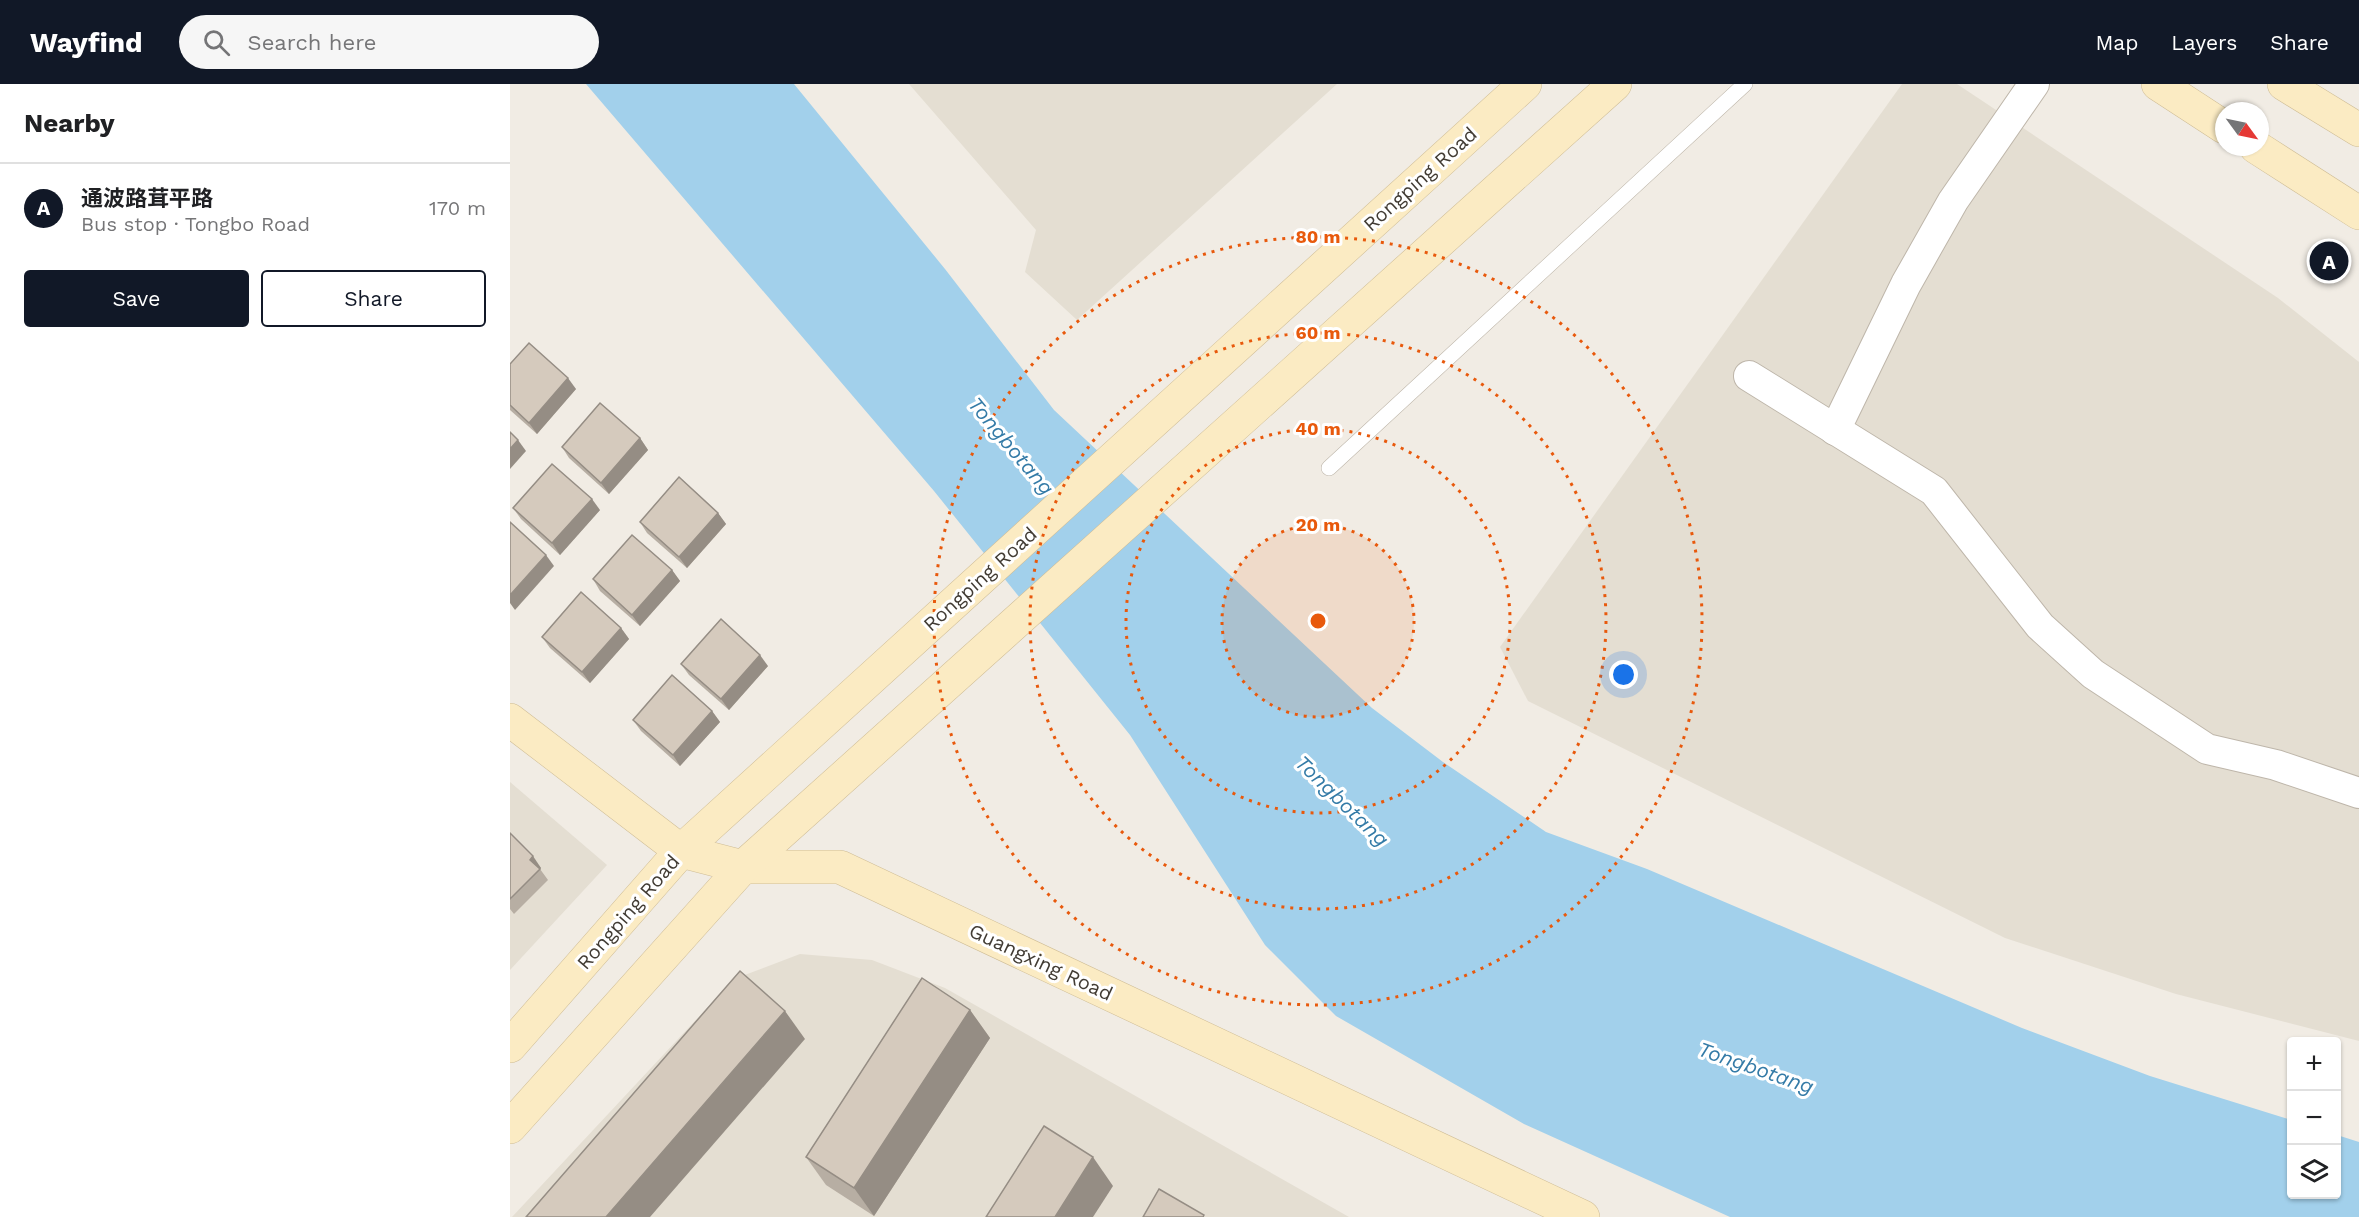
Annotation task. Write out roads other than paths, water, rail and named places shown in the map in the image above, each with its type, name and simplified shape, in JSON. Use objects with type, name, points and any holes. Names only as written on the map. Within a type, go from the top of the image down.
[{"type":"main road","name":"Rongping Road","points":[[510,1046],[681,851],[1525,84]]},
{"type":"main road","points":[[510,1127],[743,867],[1615,84]]},
{"type":"main road","points":[[2158,84],[2215,121]]},
{"type":"main road","points":[[2284,84],[2359,130]]},
{"type":"main road","points":[[2269,155],[2359,213]]},
{"type":"main road","name":"Guangxing Road","points":[[510,720],[681,851],[743,867],[840,867],[1582,1217]]},
{"type":"street","points":[[1835,430],[1901,294],[1953,201],[2034,84]]},
{"type":"street","points":[[1749,376],[1934,491],[2040,626],[2093,674],[2207,749],[2276,765],[2359,793]]},
{"type":"lane","points":[[1329,468],[1745,84]]},
{"type":"water","name":"Tongbotang","points":[[586,84],[794,84],[945,269],[1054,410],[1372,708],[1443,762],[1546,832],[1647,869],[2022,1028],[2150,1076],[2287,1119],[2287,1199],[2341,1199],[2341,1136],[2359,1142],[2359,1217],[1730,1217],[1524,1124],[1336,1016],[1265,945],[1130,735],[934,491]]},
{"type":"place","name":"通波路茸平路","points":[[2329,261]]}]
